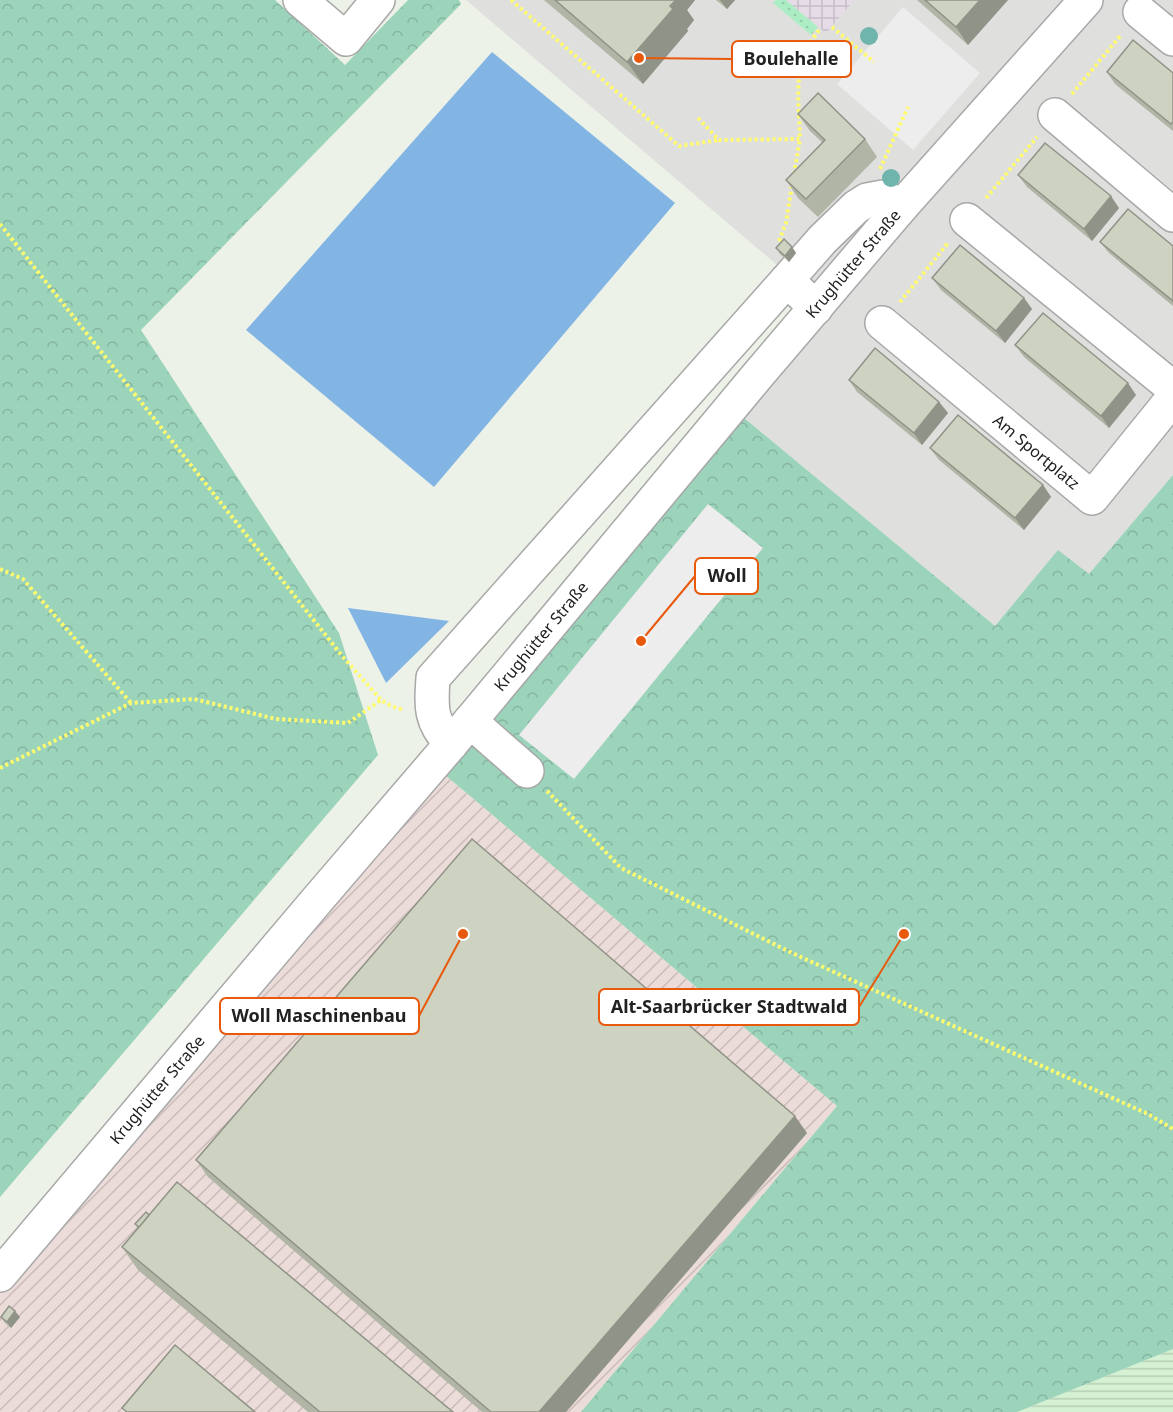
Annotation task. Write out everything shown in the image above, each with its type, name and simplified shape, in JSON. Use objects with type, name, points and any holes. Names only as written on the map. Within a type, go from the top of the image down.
[{"type":"street","points":[[300,0],[346,39],[378,0]]},
{"type":"street","name":"Krughütter Straße","points":[[0,1275],[461,733],[758,375],[902,206],[1086,0]]},
{"type":"street","points":[[1140,12],[1173,39]]},
{"type":"street","points":[[1055,115],[1173,215]]},
{"type":"street","points":[[527,771],[461,733],[439,731],[431,708],[433,678],[822,240],[856,207],[867,200],[883,197],[902,206]]},
{"type":"street","points":[[968,220],[1173,388]]},
{"type":"street","points":[[787,280],[816,308]]},
{"type":"street","name":"Am Sportplatz","points":[[882,322],[1092,498],[1173,398]]},
{"type":"path","points":[[512,0],[679,146],[719,140],[800,140]]},
{"type":"path","points":[[882,322],[1140,12]]},
{"type":"path","points":[[832,27],[874,62]]},
{"type":"path","points":[[787,280],[778,270],[773,254],[786,223],[800,140],[798,76],[801,60],[820,29]]},
{"type":"path","points":[[867,200],[908,107]]},
{"type":"path","points":[[698,118],[719,140]]},
{"type":"path","points":[[0,224],[343,657],[381,700],[391,706],[410,711],[431,708]]},
{"type":"path","points":[[0,569],[23,579],[131,703]]},
{"type":"path","points":[[0,768],[131,703],[194,699],[276,719],[348,723],[381,700]]},
{"type":"path","points":[[527,771],[621,868],[792,953],[1148,1114],[1173,1129]]},
{"type":"shaded area","points":[[466,0],[1173,0],[1173,475],[1089,575],[1058,551],[995,626],[737,412],[824,305]]},
{"type":"shaded area","points":[[786,0],[854,0],[826,33]]},
{"type":"shaded area","points":[[903,7],[980,73],[913,150],[837,84]]},
{"type":"shaded area","points":[[492,52],[675,203],[434,487],[246,330]]},
{"type":"shaded area","points":[[708,504],[763,548],[574,779],[519,735]]},
{"type":"shaded area","points":[[348,608],[449,621],[386,683]]},
{"type":"shaded area","points":[[431,763],[837,1106],[581,1412],[0,1412],[0,1292]]},
{"type":"green space","points":[[0,0],[275,0],[345,65],[408,0],[459,0],[461,4],[141,330],[339,633],[378,755],[0,1197]]},
{"type":"green space","points":[[776,0],[786,0],[818,27],[811,35],[773,3]]},
{"type":"green space","points":[[737,412],[995,626],[1058,550],[1089,574],[1173,475],[1173,1349],[1017,1412],[581,1412],[837,1106],[431,763]]},
{"type":"green space","points":[[1173,1349],[1173,1412],[1017,1412]]},
{"type":"building","points":[[555,0],[676,0],[670,6],[673,9],[627,62]]},
{"type":"building","points":[[925,0],[980,0],[956,27]]},
{"type":"building","points":[[1133,40],[1173,73],[1173,122],[1171,124],[1107,72]]},
{"type":"building","points":[[818,93],[865,139],[806,199],[786,180],[825,140],[798,114]]},
{"type":"building","points":[[1045,143],[1111,196],[1084,229],[1018,175]]},
{"type":"building","points":[[1128,209],[1173,246],[1173,301],[1100,242]]},
{"type":"building","points":[[784,239],[792,247],[785,256],[776,248]]},
{"type":"building","points":[[960,245],[1024,298],[996,331],[932,278]]},
{"type":"building","points":[[1043,313],[1128,383],[1101,416],[1015,345]]},
{"type":"building","points":[[875,348],[939,402],[914,433],[849,380]]},
{"type":"building","points":[[958,415],[1043,485],[1015,518],[930,448]]},
{"type":"building","points":[[472,839],[795,1116],[539,1412],[491,1412],[196,1160]]},
{"type":"building","points":[[177,1182],[453,1412],[320,1412],[122,1247]]},
{"type":"building","points":[[146,1212],[149,1215],[139,1227],[135,1224]]},
{"type":"building","points":[[9,1306],[15,1311],[7,1322],[1,1317]]},
{"type":"building","points":[[175,1345],[255,1412],[127,1412],[122,1408]]},
{"type":"place","name":"Boulehalle","points":[[639,58]]},
{"type":"place","name":"Woll","points":[[641,641]]},
{"type":"place","name":"Woll Maschinenbau","points":[[463,934]]},
{"type":"place","name":"Alt-Saarbrücker Stadtwald","points":[[904,934]]}]
